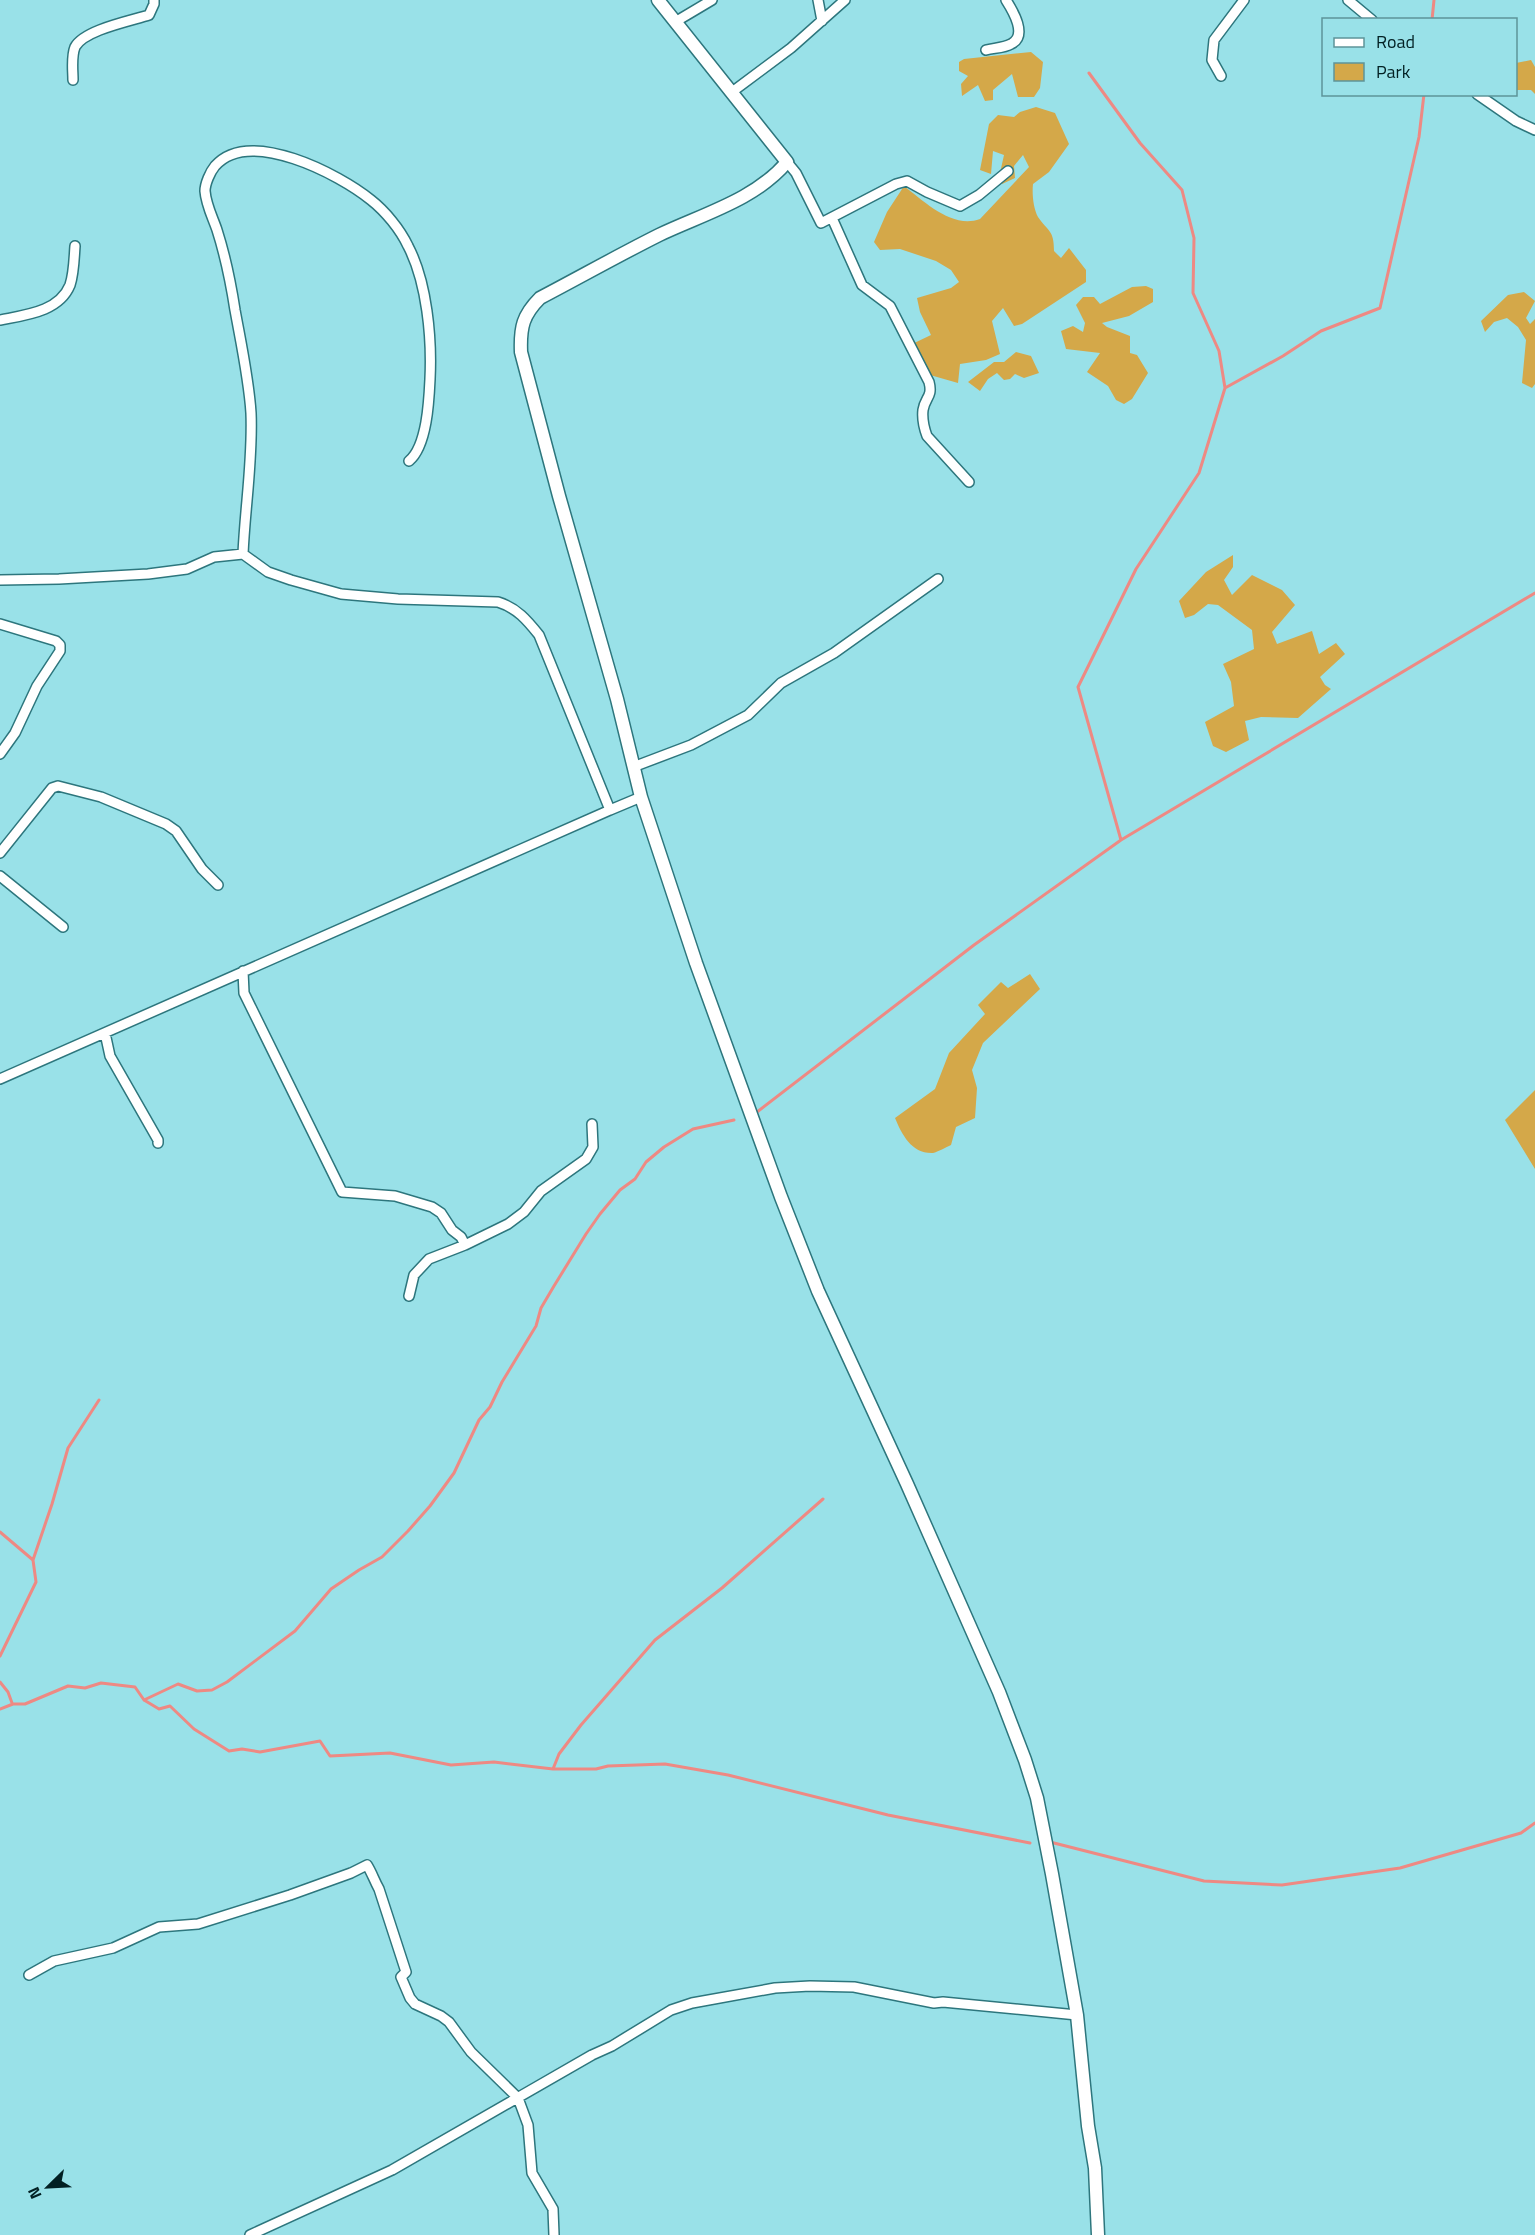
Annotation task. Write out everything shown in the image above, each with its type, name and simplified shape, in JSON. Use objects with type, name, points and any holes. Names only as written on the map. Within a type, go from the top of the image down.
[{"type":"street","points":[[74,80],[72,61],[75,48],[81,40],[97,31],[148,15],[154,0]]},
{"type":"street","points":[[658,0],[796,173],[821,223],[896,184],[907,182],[960,206],[979,195],[1008,171]]},
{"type":"street","points":[[675,22],[712,0]]},
{"type":"street","points":[[818,0],[822,21]]},
{"type":"street","points":[[732,92],[845,0]]},
{"type":"street","points":[[986,50],[1012,44],[1018,37],[1018,25],[1006,0]]},
{"type":"street","points":[[1221,76],[1212,60],[1214,40],[1244,0]]},
{"type":"street","points":[[1348,0],[1370,18]]},
{"type":"street","points":[[1480,96],[1516,121],[1535,130]]},
{"type":"street","points":[[243,554],[251,412],[235,308],[218,232],[205,190],[211,171],[221,159],[237,152],[262,152],[286,156],[320,168],[371,200],[393,223],[409,246],[427,308],[430,368],[428,415],[415,456],[410,460]]},
{"type":"street","points":[[787,162],[775,176],[759,188],[724,207],[659,236],[540,298],[528,309],[524,319],[520,336],[521,352],[617,699],[641,797],[689,944],[814,1281],[907,1484],[999,1692],[1026,1760],[1037,1798],[1077,2015],[1088,2126],[1095,2168],[1098,2235]]},
{"type":"street","points":[[832,218],[862,285],[890,306],[928,382],[930,395],[923,410],[927,436],[969,482]]},
{"type":"street","points":[[0,320],[42,312],[61,297],[69,287],[75,246]]},
{"type":"street","points":[[0,580],[148,574],[187,569],[214,557],[243,554],[268,572],[341,594],[398,599],[498,602],[515,608],[539,635],[610,810]]},
{"type":"street","points":[[633,767],[692,745],[748,715],[781,683],[834,653],[938,579]]},
{"type":"street","points":[[0,624],[56,641],[60,645],[60,651],[37,686],[15,733],[0,754]]},
{"type":"street","points":[[0,853],[52,788],[58,786],[101,797],[166,824],[176,831],[202,869],[218,885]]},
{"type":"street","points":[[0,1079],[641,797]]},
{"type":"street","points":[[0,876],[63,927]]},
{"type":"street","points":[[243,971],[244,993],[342,1192],[385,1194],[432,1207],[441,1213],[465,1245]]},
{"type":"street","points":[[105,1033],[110,1056],[158,1143]]},
{"type":"street","points":[[409,1296],[414,1275],[429,1259],[465,1245],[514,1220],[524,1212],[541,1191],[586,1159],[593,1147],[592,1124]]},
{"type":"street","points":[[28,1975],[54,1961],[113,1947],[159,1927],[198,1924],[290,1895],[367,1865],[374,1874],[374,1880],[406,1972],[401,1977],[410,1998],[419,2007],[449,2022],[471,2052],[518,2098],[528,2126],[532,2173],[553,2209],[554,2235]]},
{"type":"street","points":[[250,2235],[392,2170],[672,2010],[692,2003],[765,1989],[810,1986],[854,1987],[934,2003],[1077,2015]]},
{"type":"green space","points":[[1031,52],[1043,62],[1040,88],[1034,97],[1018,97],[1012,74],[993,90],[993,100],[985,101],[978,85],[962,96],[961,84],[968,76],[959,71],[959,62],[964,59]]},
{"type":"green space","points":[[1531,60],[1535,67],[1535,94],[1531,90],[1517,90],[1517,63]]},
{"type":"green space","points":[[1036,107],[1055,113],[1069,144],[1049,172],[1033,184],[1035,209],[1038,217],[1052,235],[1054,251],[1061,258],[1069,248],[1086,270],[1086,282],[1022,324],[1014,326],[1003,308],[992,321],[1000,354],[986,360],[960,364],[958,383],[923,373],[908,346],[931,335],[920,312],[917,298],[951,288],[959,282],[951,270],[936,261],[900,249],[880,250],[874,242],[887,212],[904,186],[949,217],[970,221],[980,219],[1029,167],[1023,155],[1014,166],[1015,178],[1002,184],[1000,173],[1004,155],[993,151],[991,174],[980,170],[989,124],[998,115],[1014,117],[1020,112]]},
{"type":"green space","points":[[1146,286],[1153,289],[1153,302],[1129,316],[1102,323],[1130,336],[1130,353],[1137,355],[1148,373],[1132,399],[1124,404],[1116,400],[1108,386],[1087,372],[1100,353],[1066,349],[1061,331],[1073,326],[1083,332],[1085,323],[1076,305],[1083,297],[1094,297],[1100,304],[1132,287]]},
{"type":"green space","points":[[1524,292],[1535,301],[1526,318],[1530,324],[1535,319],[1535,384],[1532,388],[1522,383],[1526,340],[1518,327],[1507,318],[1494,322],[1485,332],[1481,321],[1508,295]]},
{"type":"green space","points":[[1016,352],[1031,356],[1039,373],[1024,378],[1015,374],[1010,379],[1004,380],[997,373],[988,379],[980,391],[968,382],[994,362],[1004,362]]},
{"type":"green space","points":[[1233,555],[1233,567],[1224,580],[1232,595],[1252,575],[1282,590],[1295,605],[1272,632],[1277,644],[1312,631],[1319,654],[1336,643],[1345,654],[1320,677],[1331,689],[1298,718],[1261,717],[1245,721],[1249,740],[1226,752],[1213,746],[1205,722],[1234,706],[1231,682],[1223,664],[1254,649],[1252,630],[1218,605],[1208,604],[1194,615],[1185,618],[1179,601],[1206,572]]},
{"type":"green space","points":[[1030,974],[1040,989],[983,1043],[972,1070],[977,1088],[975,1118],[956,1127],[951,1145],[940,1151],[926,1152],[914,1147],[901,1131],[895,1118],[935,1089],[949,1053],[985,1014],[978,1005],[1001,982],[1008,988]]},
{"type":"green space","points":[[1535,1090],[1535,1169],[1505,1120]]},
{"type":"waterway","points":[[1432,18],[1434,0]]},
{"type":"waterway","points":[[1089,73],[1140,143],[1182,190],[1194,238],[1193,293],[1219,351],[1225,388],[1199,473],[1136,569],[1078,687],[1121,840]]},
{"type":"waterway","points":[[1225,388],[1283,356],[1321,331],[1380,308],[1419,137],[1424,96]]},
{"type":"waterway","points":[[757,1112],[974,945],[1121,840],[1535,593]]},
{"type":"waterway","points":[[144,1700],[178,1684],[197,1691],[212,1690],[227,1682],[295,1631],[331,1589],[382,1557],[430,1506],[454,1473],[479,1420],[490,1407],[502,1382],[536,1326],[541,1308],[600,1214],[620,1190],[635,1179],[646,1162],[664,1147],[693,1129],[734,1120]]},
{"type":"waterway","points":[[33,1560],[68,1448],[99,1400]]},
{"type":"waterway","points":[[553,1769],[559,1754],[581,1725],[655,1640],[722,1588],[823,1499]]},
{"type":"waterway","points":[[0,1532],[33,1560],[36,1582],[0,1656]]},
{"type":"waterway","points":[[0,1682],[8,1692],[12,1703]]},
{"type":"waterway","points":[[0,1709],[13,1704],[25,1704],[68,1686],[85,1688],[101,1683],[135,1687],[144,1700],[159,1709],[170,1706],[194,1729],[229,1751],[242,1749],[260,1752],[320,1741],[330,1756],[390,1753],[451,1765],[494,1762],[553,1769],[596,1769],[608,1766],[665,1764],[728,1775],[888,1815],[1030,1843]]},
{"type":"waterway","points":[[1050,1842],[1204,1881],[1282,1885],[1400,1868],[1521,1833],[1535,1823]]}]
